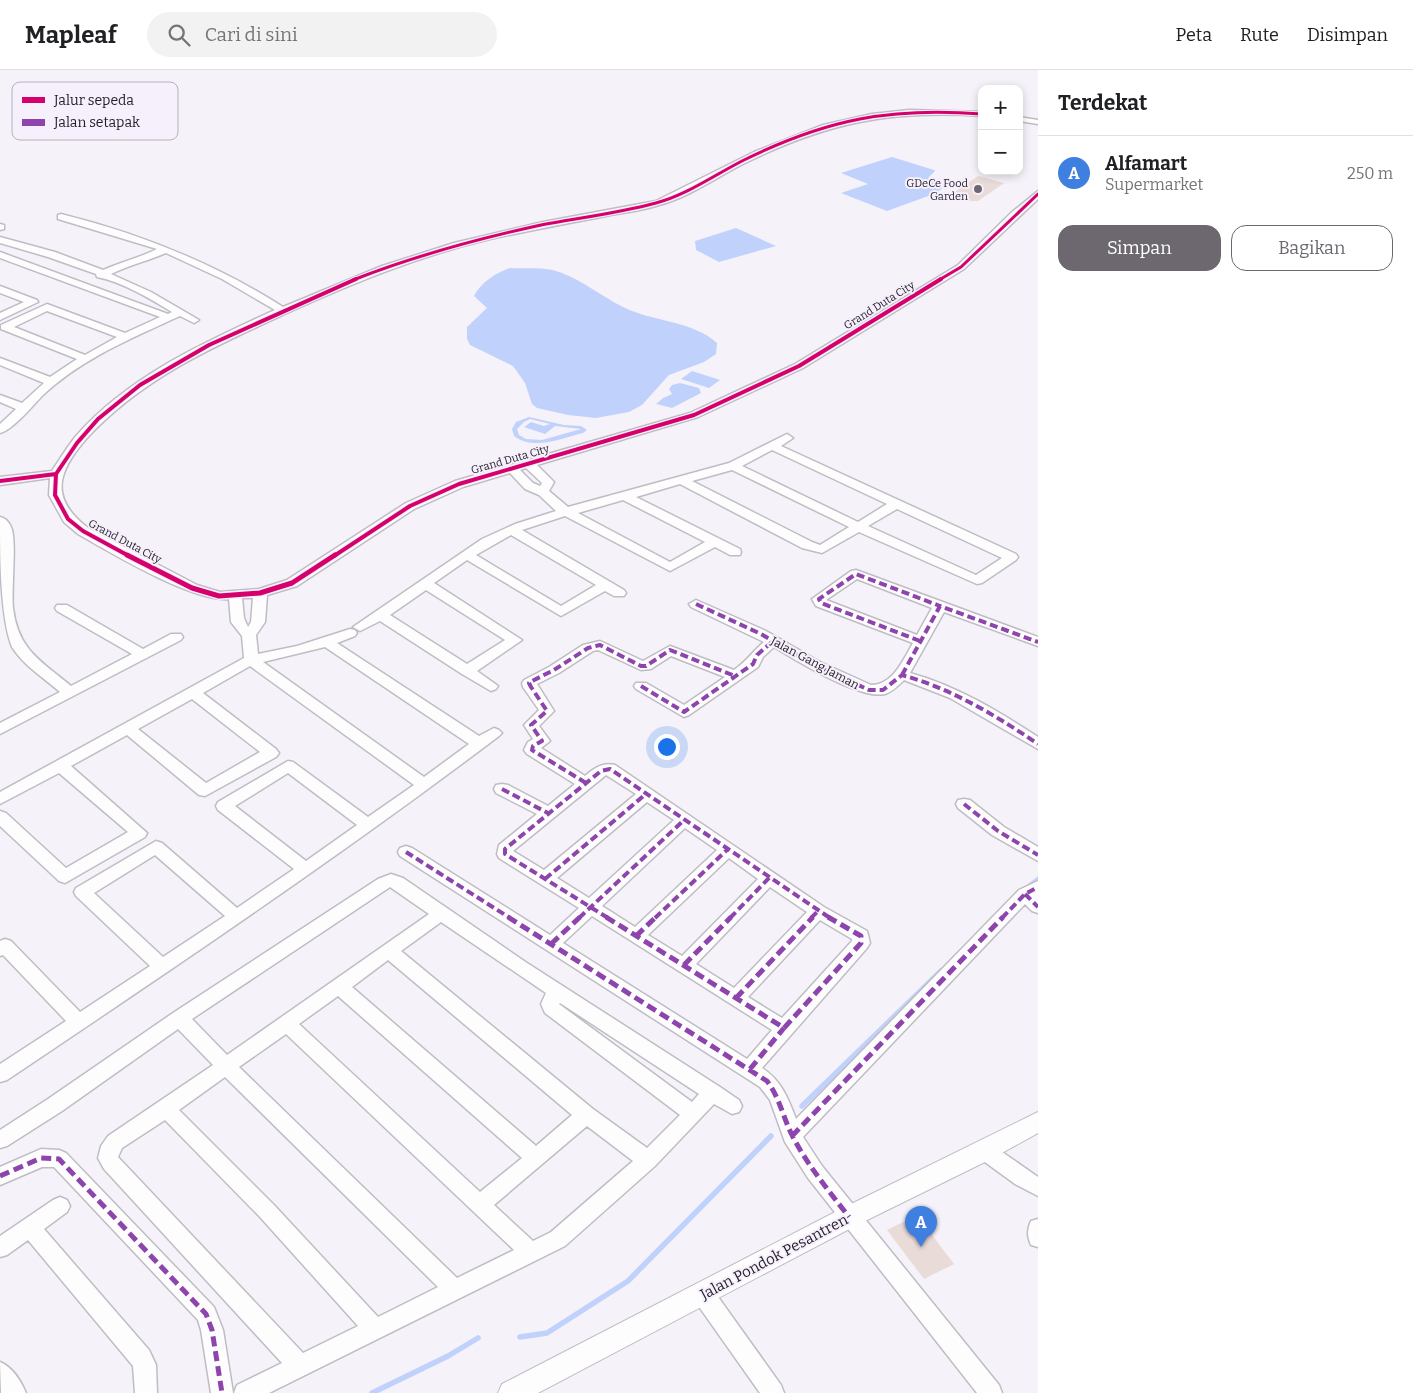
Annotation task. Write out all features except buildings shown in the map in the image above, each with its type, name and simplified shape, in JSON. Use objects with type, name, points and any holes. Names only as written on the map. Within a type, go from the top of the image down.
[{"type":"street","points":[[0,481],[56,474],[80,439],[114,405],[152,376],[186,356],[364,276],[430,253],[491,236],[658,203],[746,159],[840,122],[927,113],[978,114]]},
{"type":"street","points":[[1023,120],[1038,122]]},
{"type":"street","name":"Grand Duta City","points":[[56,474],[55,495],[68,519],[104,544],[192,588],[219,596],[260,593],[292,583],[410,506],[459,484],[694,415],[799,366],[961,267],[1038,194]]},
{"type":"street","points":[[61,217],[106,229],[162,248],[206,266],[283,311]]},
{"type":"street","points":[[0,240],[20,244],[104,273],[194,320]]},
{"type":"street","points":[[0,254],[20,244]]},
{"type":"street","points":[[80,284],[127,263],[138,262],[162,248]]},
{"type":"street","points":[[0,254],[168,317]]},
{"type":"street","points":[[0,289],[33,302],[0,317]]},
{"type":"street","points":[[86,359],[5,327],[47,307],[125,337]]},
{"type":"street","points":[[0,430],[19,406],[86,359],[125,337],[180,312]]},
{"type":"street","points":[[0,361],[52,382]]},
{"type":"street","points":[[0,398],[19,406]]},
{"type":"street","points":[[0,412],[19,406]]},
{"type":"street","points":[[0,798],[251,660],[284,654],[327,642],[355,630],[381,615],[488,541],[512,530],[567,512],[732,466],[788,438]]},
{"type":"street","points":[[732,466],[858,527],[978,580],[1011,557],[772,446]]},
{"type":"street","points":[[530,464],[548,482],[543,492]]},
{"type":"street","points":[[512,468],[529,486],[543,492],[558,507],[670,567],[715,542]]},
{"type":"street","points":[[680,480],[807,544],[822,549],[896,504]]},
{"type":"street","points":[[625,496],[735,552]]},
{"type":"street","points":[[0,521],[5,527],[7,537],[4,606],[11,636],[18,647],[69,692]]},
{"type":"street","points":[[512,530],[618,593]]},
{"type":"street","points":[[467,555],[561,612],[605,585]]},
{"type":"street","points":[[920,641],[843,612],[821,602],[819,598],[856,574],[1038,642]]},
{"type":"street","points":[[426,584],[515,640],[467,671]]},
{"type":"street","points":[[260,593],[258,622],[249,635],[251,660],[425,785]]},
{"type":"street","points":[[235,595],[237,621],[240,628],[249,635]]},
{"type":"street","name":"Jalan Gang Jaman","points":[[696,604],[773,641],[815,665],[872,691],[883,690],[902,675]]},
{"type":"street","points":[[940,606],[902,675],[945,689],[1038,744]]},
{"type":"street","points":[[62,608],[142,654]]},
{"type":"street","points":[[381,615],[491,686]]},
{"type":"street","points":[[0,729],[176,637]]},
{"type":"street","points":[[641,686],[684,712],[753,664],[757,655],[773,641]]},
{"type":"street","points":[[327,642],[480,744]]},
{"type":"street","points":[[586,783],[532,750],[533,746],[542,741],[531,725],[547,711],[545,705],[529,684],[534,678],[554,670],[588,648],[600,645],[641,666],[646,666],[670,650],[735,676]]},
{"type":"street","points":[[128,728],[205,791],[271,752],[192,692]]},
{"type":"street","points":[[0,1074],[163,968],[306,870],[369,826],[494,733]]},
{"type":"street","points":[[0,817],[65,877],[139,833],[60,765]]},
{"type":"street","points":[[306,870],[224,806],[288,766],[369,826]]},
{"type":"street","points":[[750,1069],[862,940],[861,936],[818,911],[684,820],[648,793],[610,769],[604,770],[586,783],[548,813],[504,852],[784,1028]]},
{"type":"street","points":[[502,789],[548,813]]},
{"type":"street","points":[[545,879],[648,793]]},
{"type":"street","points":[[964,804],[998,831],[1038,855]]},
{"type":"street","points":[[551,944],[684,820]]},
{"type":"street","points":[[163,968],[82,892],[156,847],[237,917]]},
{"type":"street","points":[[636,936],[728,849]]},
{"type":"street","points":[[406,852],[767,1081],[775,1092],[792,1136],[815,1172],[991,1393]]},
{"type":"street","points":[[684,965],[770,877]]},
{"type":"street","points":[[0,1140],[56,1105],[179,1018],[387,881],[397,882],[441,914],[556,991],[732,1106]]},
{"type":"street","points":[[792,1136],[1034,896]]},
{"type":"street","points":[[736,998],[818,911]]},
{"type":"street","points":[[300,1366],[108,1158],[111,1146],[340,987],[441,914]]},
{"type":"street","points":[[0,949],[5,946],[79,1022]]},
{"type":"street","points":[[389,950],[586,1115],[648,1160]]},
{"type":"street","points":[[340,987],[536,1158]]},
{"type":"street","points":[[556,991],[550,1004],[552,1008],[692,1113]]},
{"type":"street","points":[[179,1018],[454,1289]]},
{"type":"street","points":[[287,1024],[530,1252]]},
{"type":"street","points":[[245,1393],[558,1239],[571,1230],[648,1160],[713,1093]]},
{"type":"street","points":[[166,1109],[267,1211],[374,1329]]},
{"type":"street","points":[[481,1204],[586,1115]]},
{"type":"street","name":"Jalan Pondok Pesantren","points":[[511,1393],[849,1217],[985,1151],[1038,1122]]},
{"type":"street","points":[[985,1151],[1022,1178],[1038,1187]]},
{"type":"street","points":[[0,1176],[41,1158],[59,1159],[206,1314],[212,1330],[222,1393]]},
{"type":"street","points":[[0,1248],[60,1206]]},
{"type":"street","points":[[30,1227],[142,1358],[145,1365],[146,1393]]},
{"type":"street","points":[[1038,1228],[1038,1238]]},
{"type":"street","points":[[703,1294],[773,1393]]},
{"type":"street","points":[[0,1373],[15,1393]]},
{"type":"water","points":[[892,157],[934,170],[928,178],[943,188],[934,194],[887,211],[841,193],[868,184],[841,173]]},
{"type":"water","points":[[736,228],[776,246],[719,262],[696,250],[695,241]]},
{"type":"water","points":[[510,268],[545,269],[567,275],[625,308],[699,331],[717,343],[716,354],[704,362],[669,375],[642,405],[629,412],[596,418],[568,415],[537,408],[532,404],[525,383],[513,366],[470,345],[467,339],[467,327],[487,308],[474,296],[477,291],[489,279]]},
{"type":"water","points":[[692,371],[720,380],[709,388],[681,379]]},
{"type":"water","points":[[680,383],[699,388],[701,393],[672,408],[656,404],[672,394],[669,389],[672,385]]},
{"type":"water","points":[[529,417],[564,425],[581,426],[587,430],[583,433],[557,440],[530,443],[514,436],[512,429],[516,422]],"holes":[[[530,419],[550,424],[544,426],[531,422],[524,427],[545,434],[555,426],[581,429],[542,440],[526,439],[519,435],[517,429]]]},
{"type":"waterway","points":[[1025,889],[1038,879]]},
{"type":"waterway","points":[[802,1106],[941,971]]},
{"type":"waterway","points":[[520,1337],[547,1333],[628,1281],[771,1136]]},
{"type":"waterway","points":[[372,1393],[448,1356],[478,1338]]},
{"type":"marked path","points":[[920,641],[821,603],[819,599],[856,574],[940,606]]},
{"type":"marked path","points":[[696,604],[761,634],[815,665],[869,690],[883,690],[902,675],[938,687],[989,713],[1038,744]]},
{"type":"marked path","points":[[902,675],[940,606],[1038,642]]},
{"type":"marked path","points":[[641,686],[684,712],[753,664],[757,655],[773,641]]},
{"type":"marked path","points":[[586,783],[532,750],[533,746],[542,741],[531,725],[547,711],[529,683],[560,667],[588,648],[600,645],[641,666],[646,666],[670,650],[735,676]]},
{"type":"marked path","points":[[610,769],[818,911],[861,936],[861,943],[784,1028],[505,854],[505,849],[601,771],[610,769]]},
{"type":"marked path","points":[[502,789],[548,813]]},
{"type":"marked path","points":[[545,879],[647,793]]},
{"type":"marked path","points":[[964,804],[998,831],[1038,855]]},
{"type":"marked path","points":[[551,944],[684,820]]},
{"type":"marked path","points":[[636,936],[728,849]]},
{"type":"marked path","points":[[406,852],[767,1081],[776,1094],[790,1130],[805,1158],[849,1217]]},
{"type":"marked path","points":[[684,965],[770,877]]},
{"type":"marked path","points":[[792,1136],[1013,906],[1025,894],[1038,887]]},
{"type":"marked path","points":[[1025,894],[1038,907]]},
{"type":"marked path","points":[[736,998],[818,911]]},
{"type":"marked path","points":[[750,1069],[784,1028]]},
{"type":"marked path","points":[[0,1176],[41,1158],[59,1159],[206,1314],[212,1330],[222,1393]]},
{"type":"cycle path","points":[[56,474],[77,443],[98,419],[140,385],[209,345],[364,276],[407,260],[457,245],[543,225],[658,203],[735,164],[803,135],[838,123],[872,116],[909,112],[978,114]]},
{"type":"cycle path","points":[[0,481],[56,474],[55,495],[68,519],[83,531],[192,588],[219,596],[260,593],[292,583],[410,506],[459,484],[694,415],[799,366],[961,267],[1038,194]]},
{"type":"place","name":"GDeCe Food Garden","points":[[978,189]]},
{"type":"place","name":"Alfamart","points":[[921,1247]]}]
